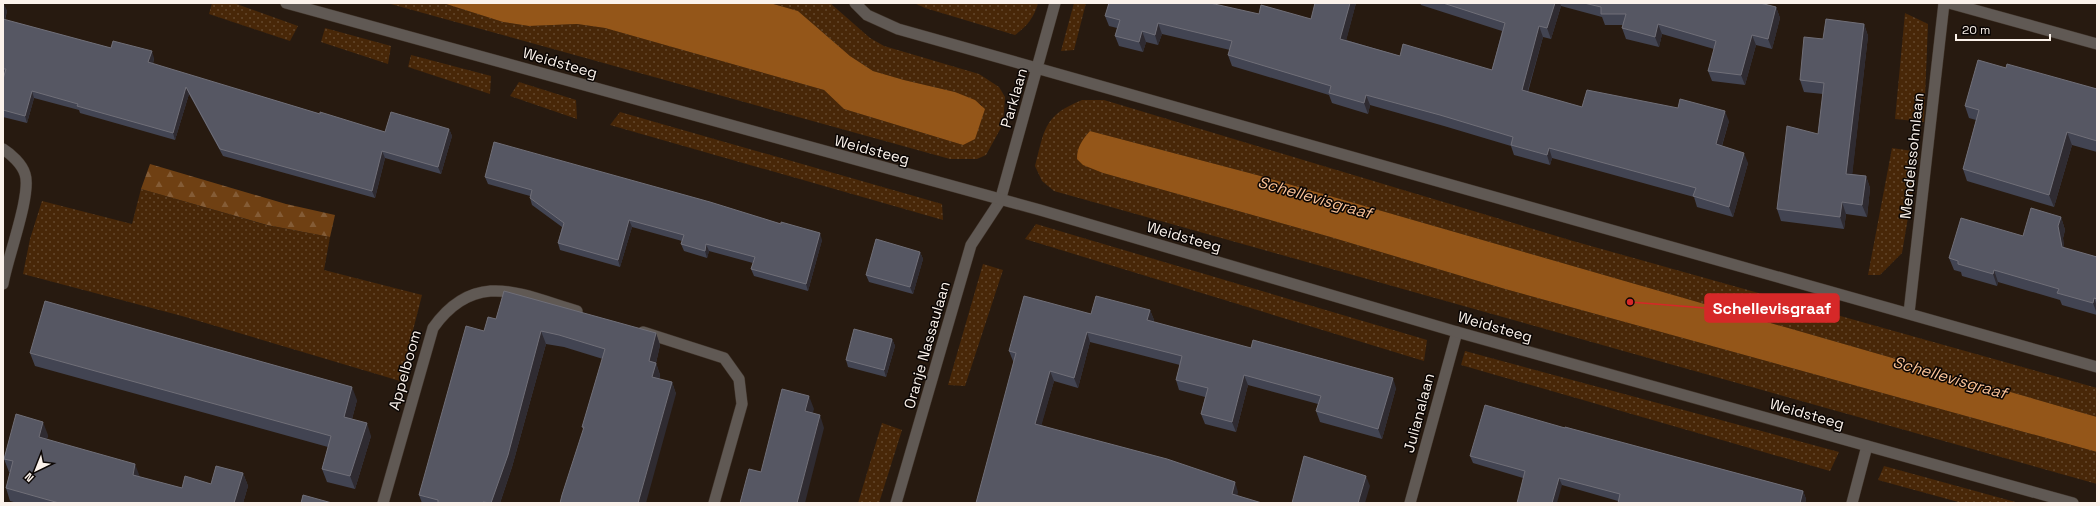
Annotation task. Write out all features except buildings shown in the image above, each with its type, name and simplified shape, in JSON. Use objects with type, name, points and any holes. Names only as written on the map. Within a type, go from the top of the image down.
[{"type":"street","name":"Weidsteeg","points":[[286,3],[1000,201],[1040,210],[1457,332],[2073,503]]},
{"type":"street","points":[[854,3],[867,15],[898,29],[2097,367]]},
{"type":"street","name":"Parklaan","points":[[1000,201],[1055,3]]},
{"type":"street","name":"Mendelssohnlaan","points":[[1909,313],[1944,3]]},
{"type":"street","points":[[1949,3],[2097,44]]},
{"type":"street","points":[[3,149],[13,155],[26,174],[25,197],[3,284]]},
{"type":"street","name":"Oranje Nassaulaan","points":[[896,503],[971,245],[1000,201]]},
{"type":"street","name":"Appelboom","points":[[383,503],[433,328],[444,314],[471,294],[491,290],[514,292],[589,315]]},
{"type":"street","points":[[634,330],[724,358],[739,379],[742,404],[714,503]]},
{"type":"street","name":"Julianalaan","points":[[1410,503],[1457,332]]},
{"type":"street","points":[[1852,503],[1867,446]]},
{"type":"shaded area","points":[[212,3],[234,3],[298,26],[290,41],[209,14]]},
{"type":"shaded area","points":[[387,3],[443,3],[503,22],[529,26],[577,24],[605,28],[824,90],[844,109],[963,145],[982,105],[955,92],[873,71],[850,56],[798,11],[770,3],[830,3],[870,38],[884,46],[979,74],[999,87],[1005,97],[1003,124],[986,155],[977,159],[950,159]]},
{"type":"shaded area","points":[[914,3],[1038,3],[1030,21],[1015,35],[925,8]]},
{"type":"shaded area","points":[[1074,3],[1086,3],[1074,50],[1061,51]]},
{"type":"shaded area","points":[[1905,13],[1928,24],[1924,122],[1895,119]]},
{"type":"shaded area","points":[[325,28],[391,46],[388,64],[321,42]]},
{"type":"shaded area","points":[[411,55],[491,76],[490,94],[408,67]]},
{"type":"shaded area","points":[[519,82],[576,100],[577,119],[510,96]]},
{"type":"shaded area","points":[[1082,100],[1104,100],[1573,241],[2097,388],[2097,417],[1257,175],[1090,131],[1103,173],[1327,236],[1505,289],[2097,452],[2097,484],[1054,191],[1042,181],[1035,166],[1041,142],[1048,125],[1053,118],[1069,106]]},
{"type":"shaded area","points":[[620,112],[942,204],[943,220],[610,125]]},
{"type":"shaded area","points":[[1892,148],[1919,152],[1902,253],[1880,275],[1868,275]]},
{"type":"shaded area","points":[[141,189],[266,225],[330,237],[324,270],[422,295],[400,381],[182,316],[23,274],[30,239],[42,201],[132,224]]},
{"type":"shaded area","points":[[1036,224],[1427,340],[1424,361],[1025,239]]},
{"type":"shaded area","points":[[983,264],[1003,270],[965,386],[948,385]]},
{"type":"shaded area","points":[[1465,351],[1839,452],[1830,471],[1461,365]]},
{"type":"shaded area","points":[[882,423],[902,430],[879,503],[858,503]]},
{"type":"shaded area","points":[[1884,466],[2019,503],[1962,503],[1878,480]]},
{"type":"green space","points":[[150,164],[286,204],[335,215],[330,237],[267,225],[141,189]]},
{"type":"water","points":[[443,3],[770,3],[798,11],[850,56],[873,71],[955,92],[975,100],[985,109],[975,139],[963,145],[844,109],[824,90],[605,28],[577,24],[529,26],[503,22]]},
{"type":"water","points":[[1090,131],[1257,175],[2097,417],[2097,452],[1505,289],[1327,236],[1103,173],[1083,165],[1077,159],[1080,144]]},
{"type":"place","name":"Schellevisgraaf","points":[[1630,302]]}]
